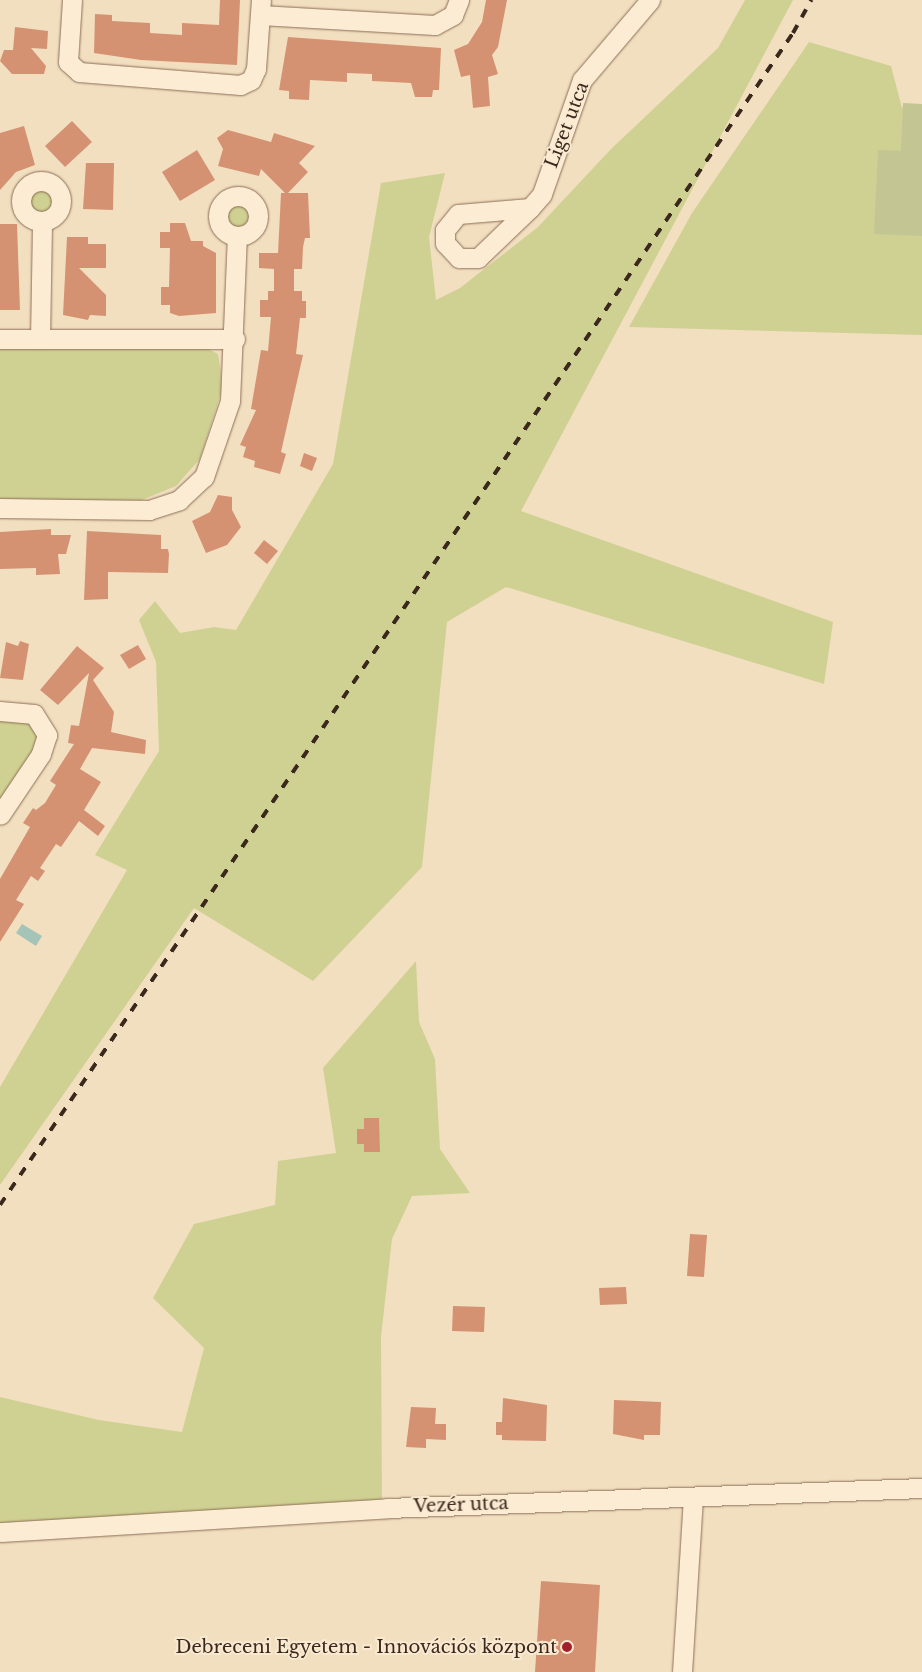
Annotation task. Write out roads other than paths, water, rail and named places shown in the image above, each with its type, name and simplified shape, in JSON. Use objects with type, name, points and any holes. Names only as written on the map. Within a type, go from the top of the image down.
[{"type":"street","points":[[72,0],[68,62],[87,75],[240,85],[251,80],[256,69],[261,7],[435,25],[453,15],[459,0]]},
{"type":"street","name":"Liget utca","points":[[530,208],[542,194],[582,80],[650,0]]},
{"type":"street","points":[[40,339],[42,221]]},
{"type":"street","points":[[0,508],[149,510],[179,500],[204,477],[230,401],[235,339],[237,236]]},
{"type":"street","points":[[0,339],[235,339]]},
{"type":"street","points":[[0,711],[34,714],[47,735],[41,754],[0,815]]},
{"type":"street","name":"Vezér utca","points":[[0,1532],[387,1508],[922,1488]]},
{"type":"street","points":[[682,1672],[693,1498]]},
{"type":"railway","points":[[0,1205],[793,33],[811,0]]},
{"type":"place","name":"Debreceni Egyetem - Innovációs központ","points":[[567,1647]]}]
